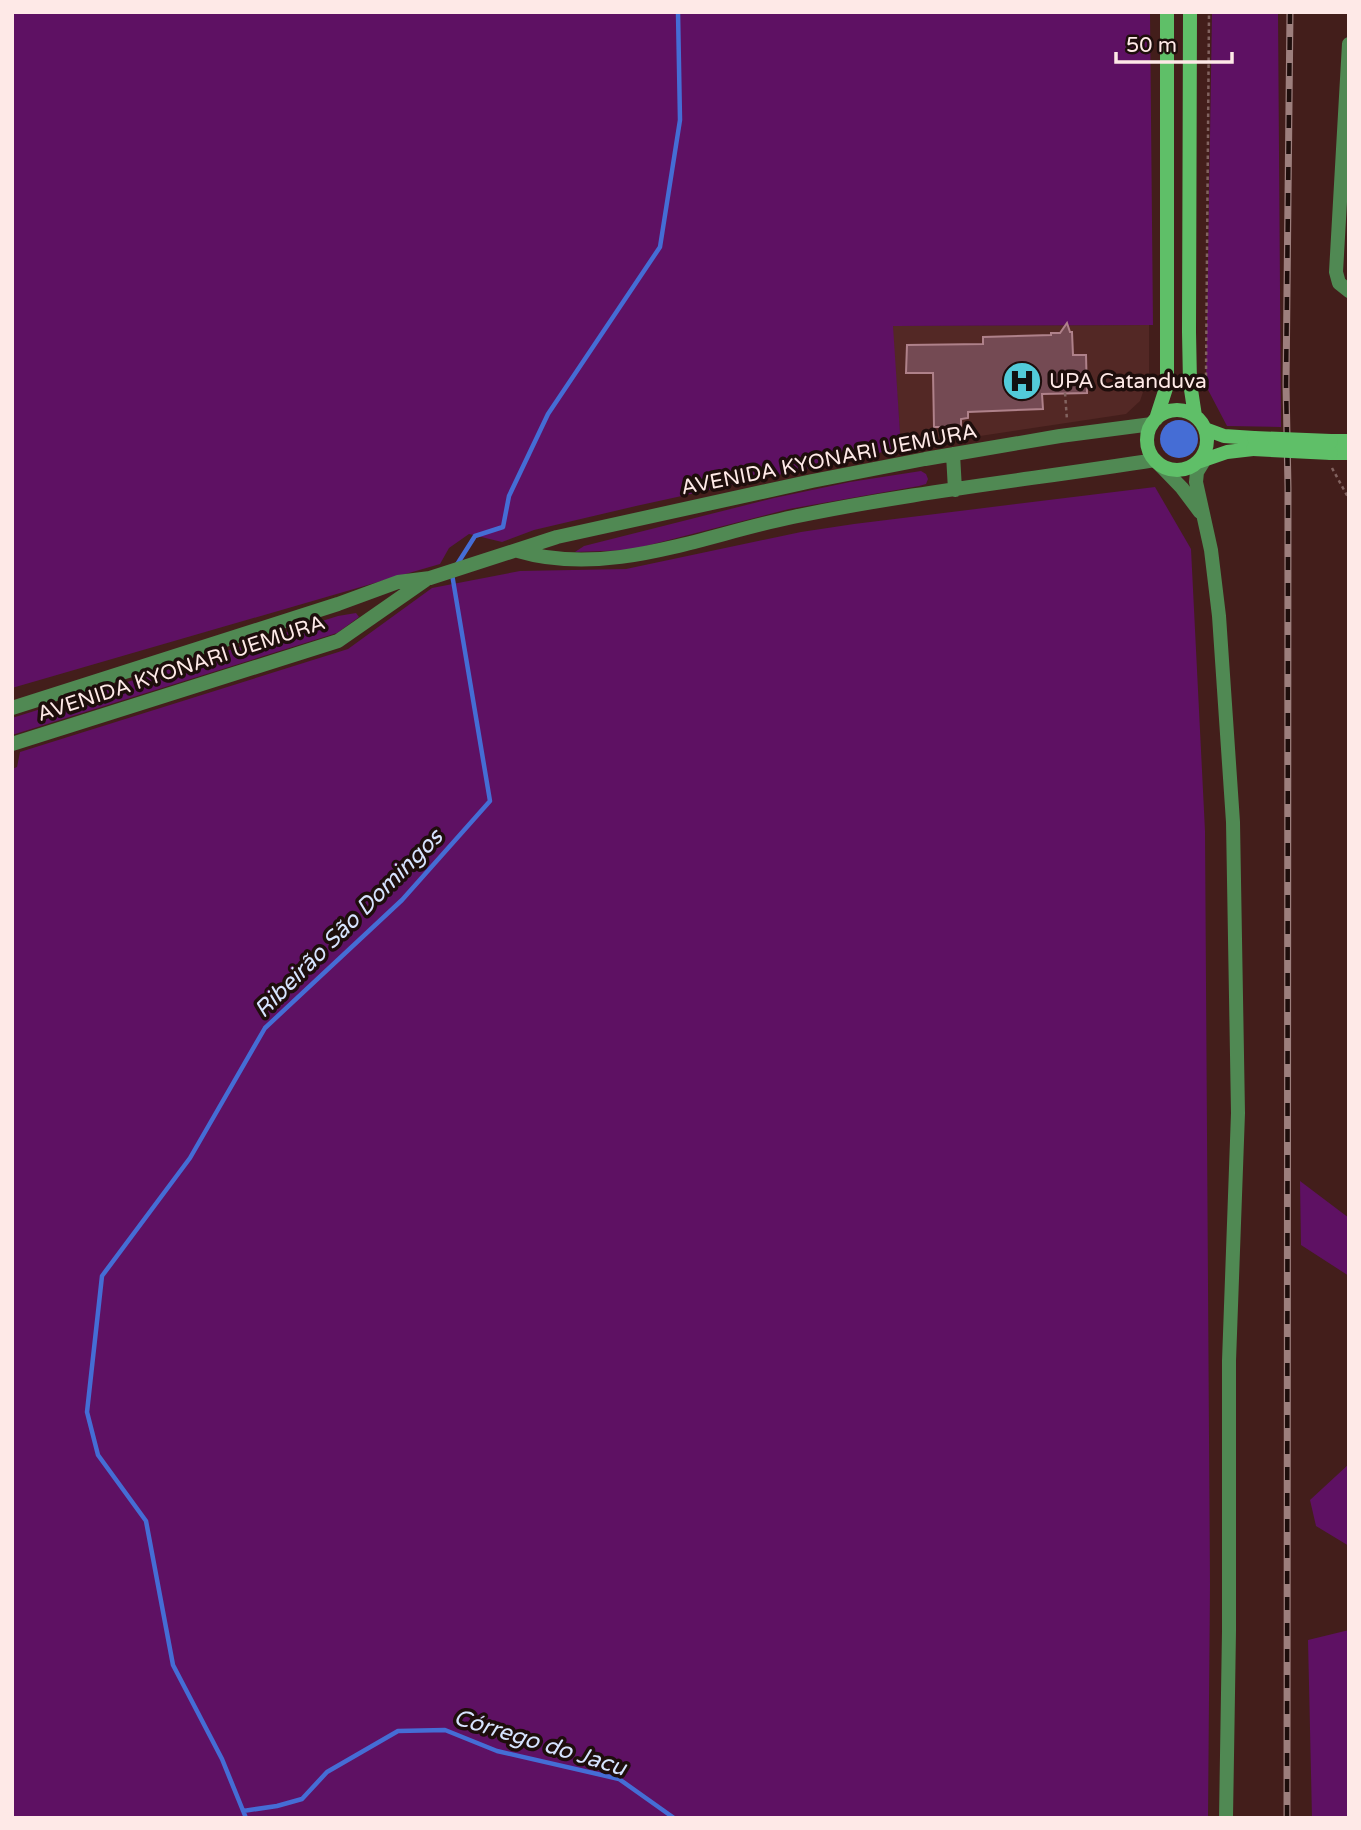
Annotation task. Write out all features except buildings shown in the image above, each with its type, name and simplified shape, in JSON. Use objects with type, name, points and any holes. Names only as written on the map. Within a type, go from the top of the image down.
[{"type":"main road","points":[[1167,12],[1167,384],[1147,442],[1155,460],[1162,466],[1181,470],[1254,444]]},
{"type":"main road","points":[[1190,12],[1189,332],[1190,383],[1195,416]]},
{"type":"main road","points":[[1154,421],[1165,413],[1175,411],[1195,416],[1205,429],[1207,441],[1201,461]]},
{"type":"main road","points":[[1205,429],[1254,444],[1349,453]]},
{"type":"main road","points":[[1329,449],[1349,441]]},
{"type":"street","points":[[1349,44],[1345,187],[1336,272],[1339,283],[1349,291]]},
{"type":"street","name":"AVENIDA KYONARI UEMURA","points":[[12,708],[338,604],[398,582],[429,578],[557,537],[813,481],[953,454],[1154,421]]},
{"type":"street","points":[[953,454],[955,490]]},
{"type":"street","name":"AVENIDA KYONARI UEMURA","points":[[518,551],[568,561],[606,559],[659,550],[793,517],[1155,460]]},
{"type":"street","points":[[1155,460],[1182,488],[1203,518]]},
{"type":"street","points":[[1201,461],[1196,482],[1211,550],[1219,616],[1233,822],[1238,1113],[1229,1361],[1230,1631],[1226,1818]]},
{"type":"street","name":"AVENIDA KYONARI UEMURA","points":[[12,744],[338,641],[429,578]]},
{"type":"path","points":[[1206,386],[1209,12]]},
{"type":"path","points":[[1059,436],[1059,426],[1068,425],[1065,393]]},
{"type":"path","points":[[1329,449],[1349,499]]},
{"type":"shaded area","points":[[12,12],[1150,12],[1153,325],[893,326],[901,448],[534,530],[502,542],[469,534],[449,548],[440,564],[12,688]]},
{"type":"shaded area","points":[[1212,12],[1278,12],[1281,427],[1227,426],[1206,386]]},
{"type":"shaded area","name":"UPA Catanduva","points":[[1149,325],[1149,374],[1140,401],[1126,414],[901,448],[892,326]]},
{"type":"shaded area","points":[[921,471],[928,479],[926,484],[919,486],[789,509],[630,550],[575,552],[584,546],[774,498]]},
{"type":"shaded area","points":[[1155,487],[1191,549],[1205,831],[1210,1585],[1208,1818],[12,1818],[12,769],[17,767],[20,752],[348,649],[432,588],[520,571],[626,569],[801,532]]},
{"type":"shaded area","points":[[356,613],[359,617],[337,633],[12,735],[12,718],[338,616]]},
{"type":"shaded area","points":[[1300,1181],[1349,1218],[1349,1276],[1301,1245]]},
{"type":"shaded area","points":[[1349,1464],[1349,1546],[1316,1526],[1310,1500]]},
{"type":"shaded area","points":[[1349,1630],[1349,1818],[1312,1818],[1308,1640]]},
{"type":"water","points":[[1179,420],[1192,426],[1198,439],[1192,452],[1179,458],[1166,452],[1160,439],[1166,426]]},
{"type":"waterway","name":"Ribeirão São Domingos","points":[[456,566],[475,536],[503,527],[509,496],[548,414],[660,247],[680,120],[678,12]]},
{"type":"waterway","name":"Ribeirão São Domingos","points":[[246,1818],[222,1759],[173,1665],[146,1521],[98,1455],[87,1412],[102,1276],[190,1158],[265,1028],[402,900],[490,801],[452,574]]},
{"type":"waterway","name":"Córrego do Jacu","points":[[243,1811],[302,1799],[327,1772],[398,1731],[445,1730],[497,1751],[619,1779],[674,1818]]},
{"type":"railway","points":[[1287,1818],[1286,385],[1290,12]]},
{"type":"place","name":"UPA Catanduva","points":[[1022,381]]}]
